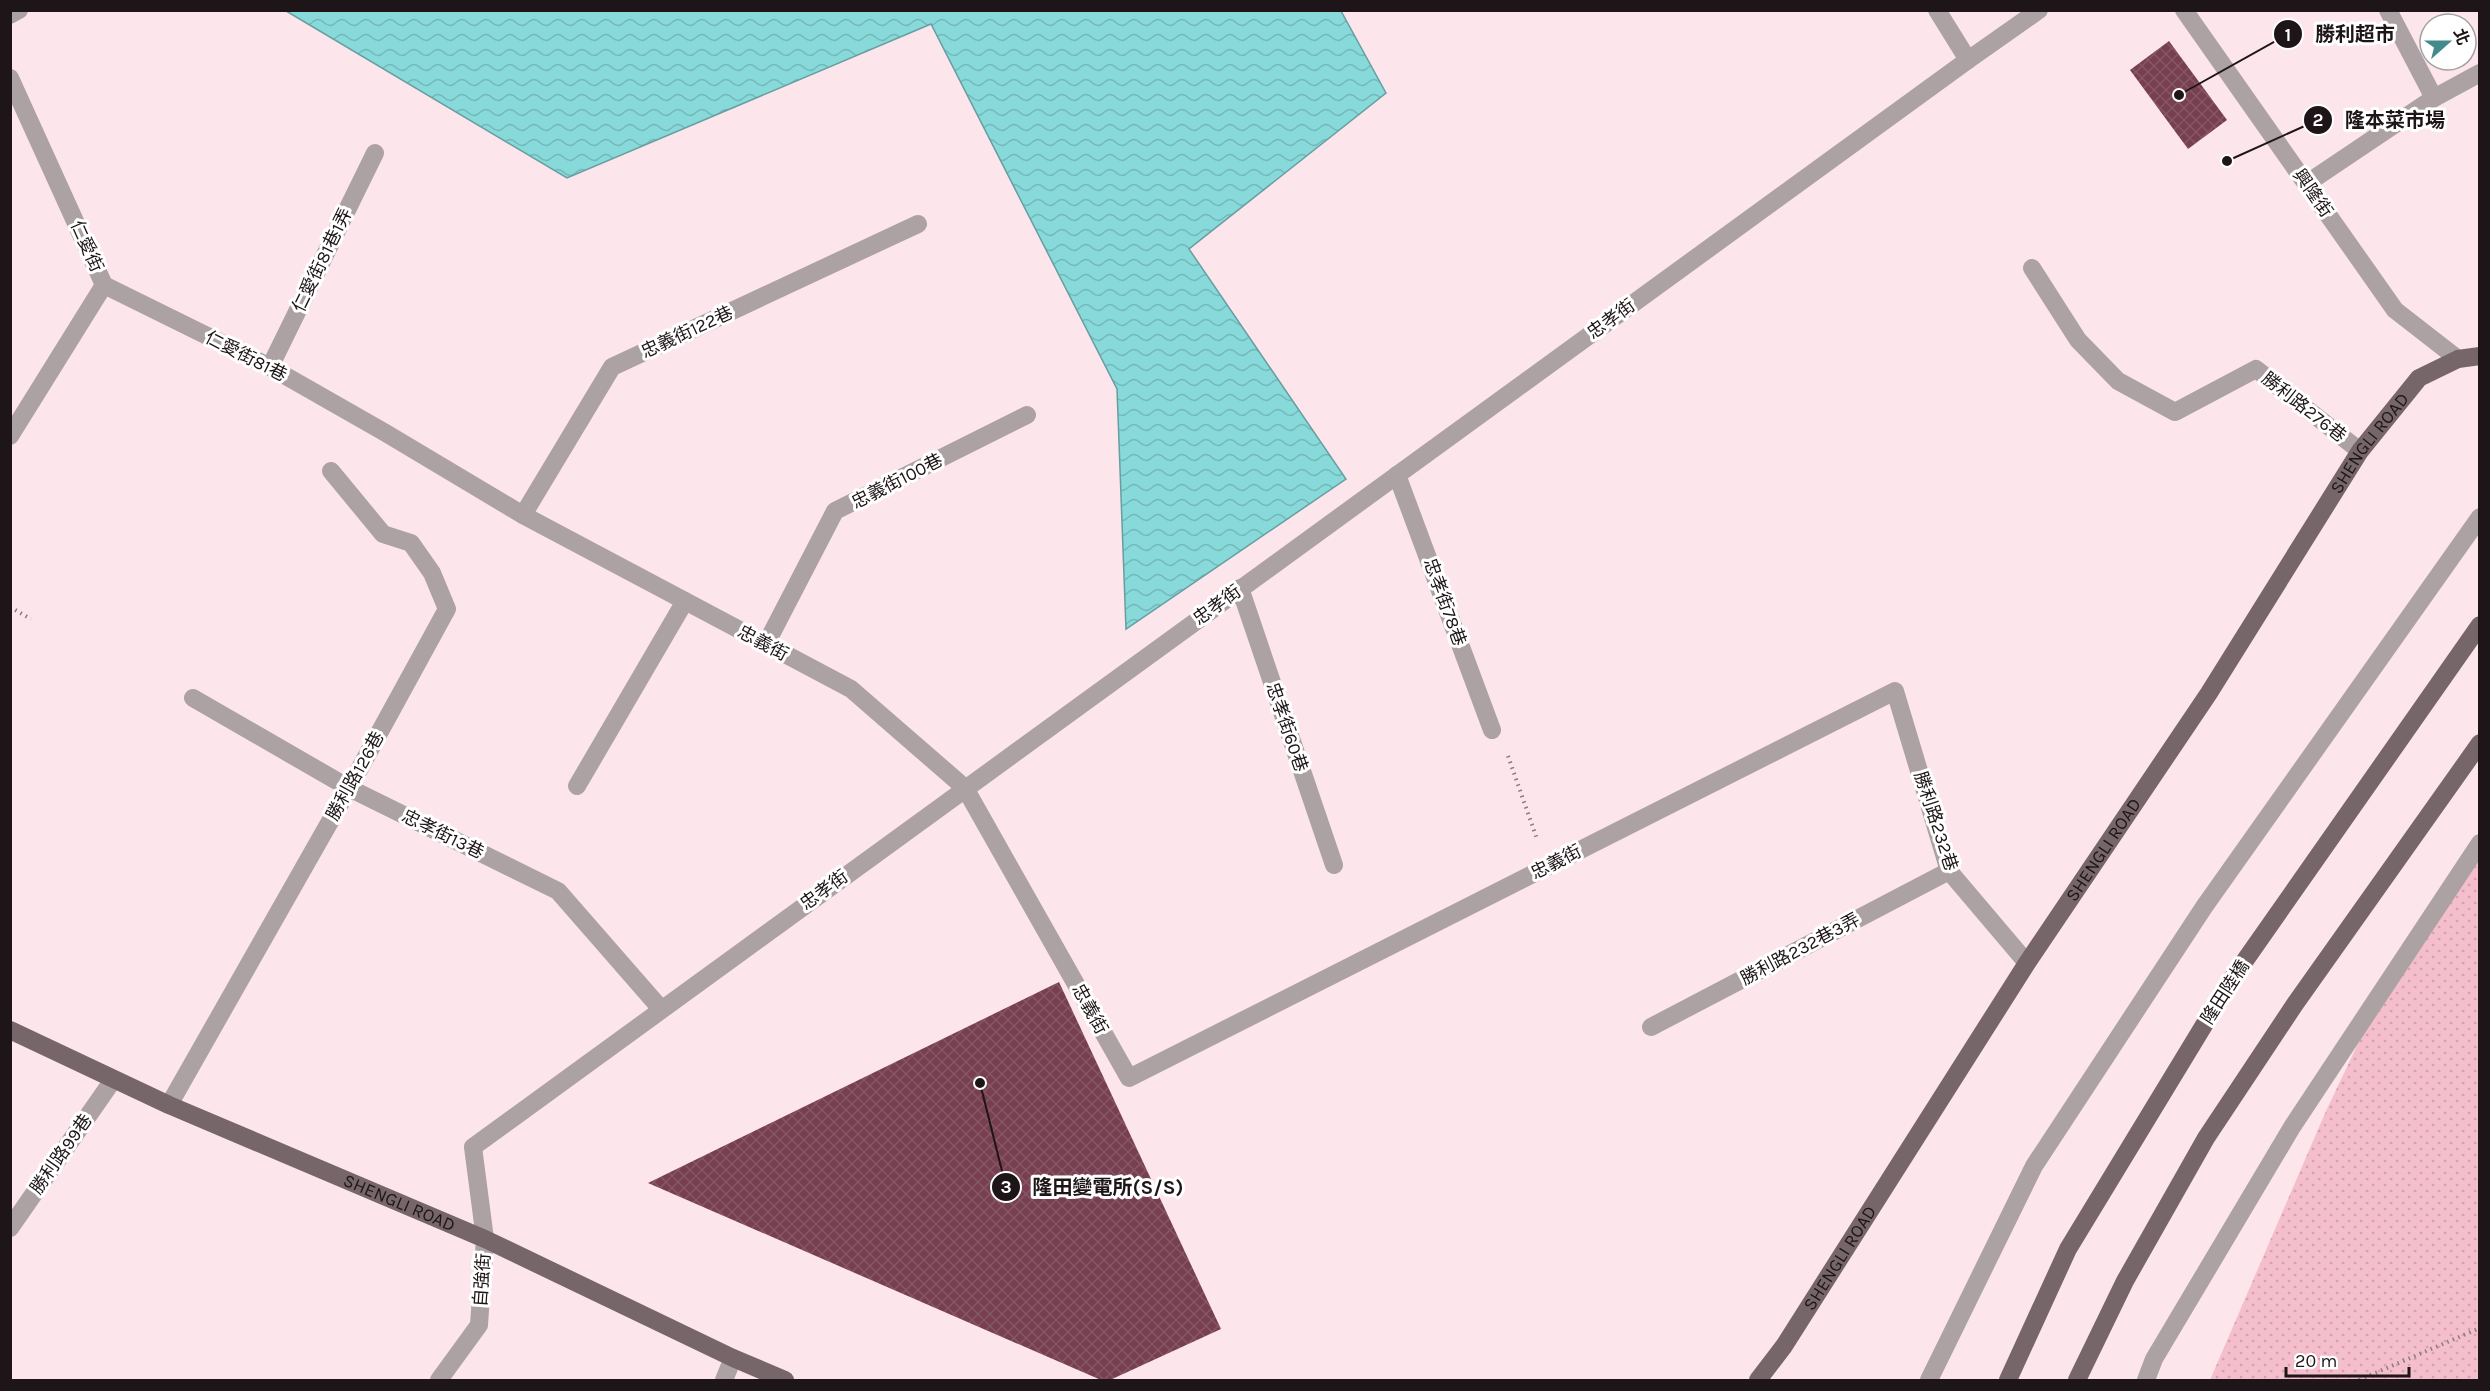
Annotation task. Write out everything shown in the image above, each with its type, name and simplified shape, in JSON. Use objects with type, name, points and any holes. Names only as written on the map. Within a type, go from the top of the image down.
[{"type":"main road","name":"SHENGLI ROAD","points":[[1758,1380],[1784,1346],[2027,963],[2209,693],[2360,451],[2419,378],[2458,359],[2480,356]]},
{"type":"main road","name":"隆田陸橋","points":[[2008,1380],[2068,1249],[2232,979],[2480,625]]},
{"type":"main road","points":[[2077,1380],[2125,1281],[2206,1138],[2295,1004],[2480,743]]},
{"type":"main road","name":"SHENGLI ROAD","points":[[10,1030],[169,1106],[485,1239],[733,1358],[785,1380]]},
{"type":"street","points":[[10,15],[19,10]]},
{"type":"street","points":[[1937,10],[1968,60]]},
{"type":"street","name":"忠孝街","points":[[485,1239],[473,1147],[2039,10]]},
{"type":"street","name":"興隆街","points":[[2184,10],[2395,310],[2458,359]]},
{"type":"street","points":[[2388,10],[2434,98]]},
{"type":"street","points":[[2306,184],[2434,98],[2480,73]]},
{"type":"street","name":"仁愛街","points":[[10,436],[104,285],[12,84]]},
{"type":"street","name":"仁愛街81巷1弄","points":[[270,367],[375,153]]},
{"type":"street","name":"忠義街122巷","points":[[523,515],[612,367],[918,224]]},
{"type":"street","name":"勝利路276巷","points":[[2032,268],[2078,340],[2118,381],[2175,412],[2256,369],[2360,451]]},
{"type":"street","name":"仁愛街81巷","points":[[104,285],[270,367],[384,432]]},
{"type":"street","name":"忠義街100巷","points":[[766,644],[835,511],[1027,415]]},
{"type":"street","name":"忠義街","points":[[384,432],[523,515],[851,689],[965,788],[1129,1078],[1895,691]]},
{"type":"street","name":"勝利路126巷","points":[[169,1106],[349,788],[447,609],[432,573],[411,543],[382,534],[331,471]]},
{"type":"street","name":"忠孝街78巷","points":[[1397,475],[1492,730]]},
{"type":"street","points":[[1929,1380],[2034,1166],[2204,907],[2480,517]]},
{"type":"street","name":"忠孝街60巷","points":[[1240,588],[1335,865]]},
{"type":"street","points":[[577,786],[685,601]]},
{"type":"street","name":"勝利路232巷","points":[[1895,691],[1949,871],[2027,963]]},
{"type":"street","name":"忠孝街13巷","points":[[193,698],[349,788],[558,891],[661,1009]]},
{"type":"street","points":[[2146,1380],[2154,1359],[2292,1127],[2480,843]]},
{"type":"street","name":"勝利路232巷3弄","points":[[1651,1027],[1949,871]]},
{"type":"street","name":"勝利路99巷","points":[[10,1228],[113,1080]]},
{"type":"street","name":"自強街","points":[[439,1380],[479,1325],[485,1239]]},
{"type":"street","points":[[724,1380],[733,1358]]},
{"type":"path","points":[[10,607],[31,619]]},
{"type":"path","points":[[1492,730],[1503,743],[1547,866]]},
{"type":"path","points":[[2359,1380],[2480,1328]]},
{"type":"shaded area","points":[[2479,858],[2479,1380],[2210,1380],[2326,1111],[2396,964]]},
{"type":"water","points":[[286,11],[1341,11],[1386,93],[1189,249],[1346,479],[1126,629],[1117,389],[931,24],[567,178]]},
{"type":"building","points":[[2169,41],[2227,120],[2188,149],[2130,70]]},
{"type":"building","points":[[1059,982],[1221,1329],[1110,1380],[1101,1380],[648,1183]]},
{"type":"place","name":"勝利超市","points":[[2179,95]]},
{"type":"place","name":"隆本菜市場","points":[[2227,161]]},
{"type":"place","name":"隆田變電所(S/S)","points":[[980,1083]]}]
